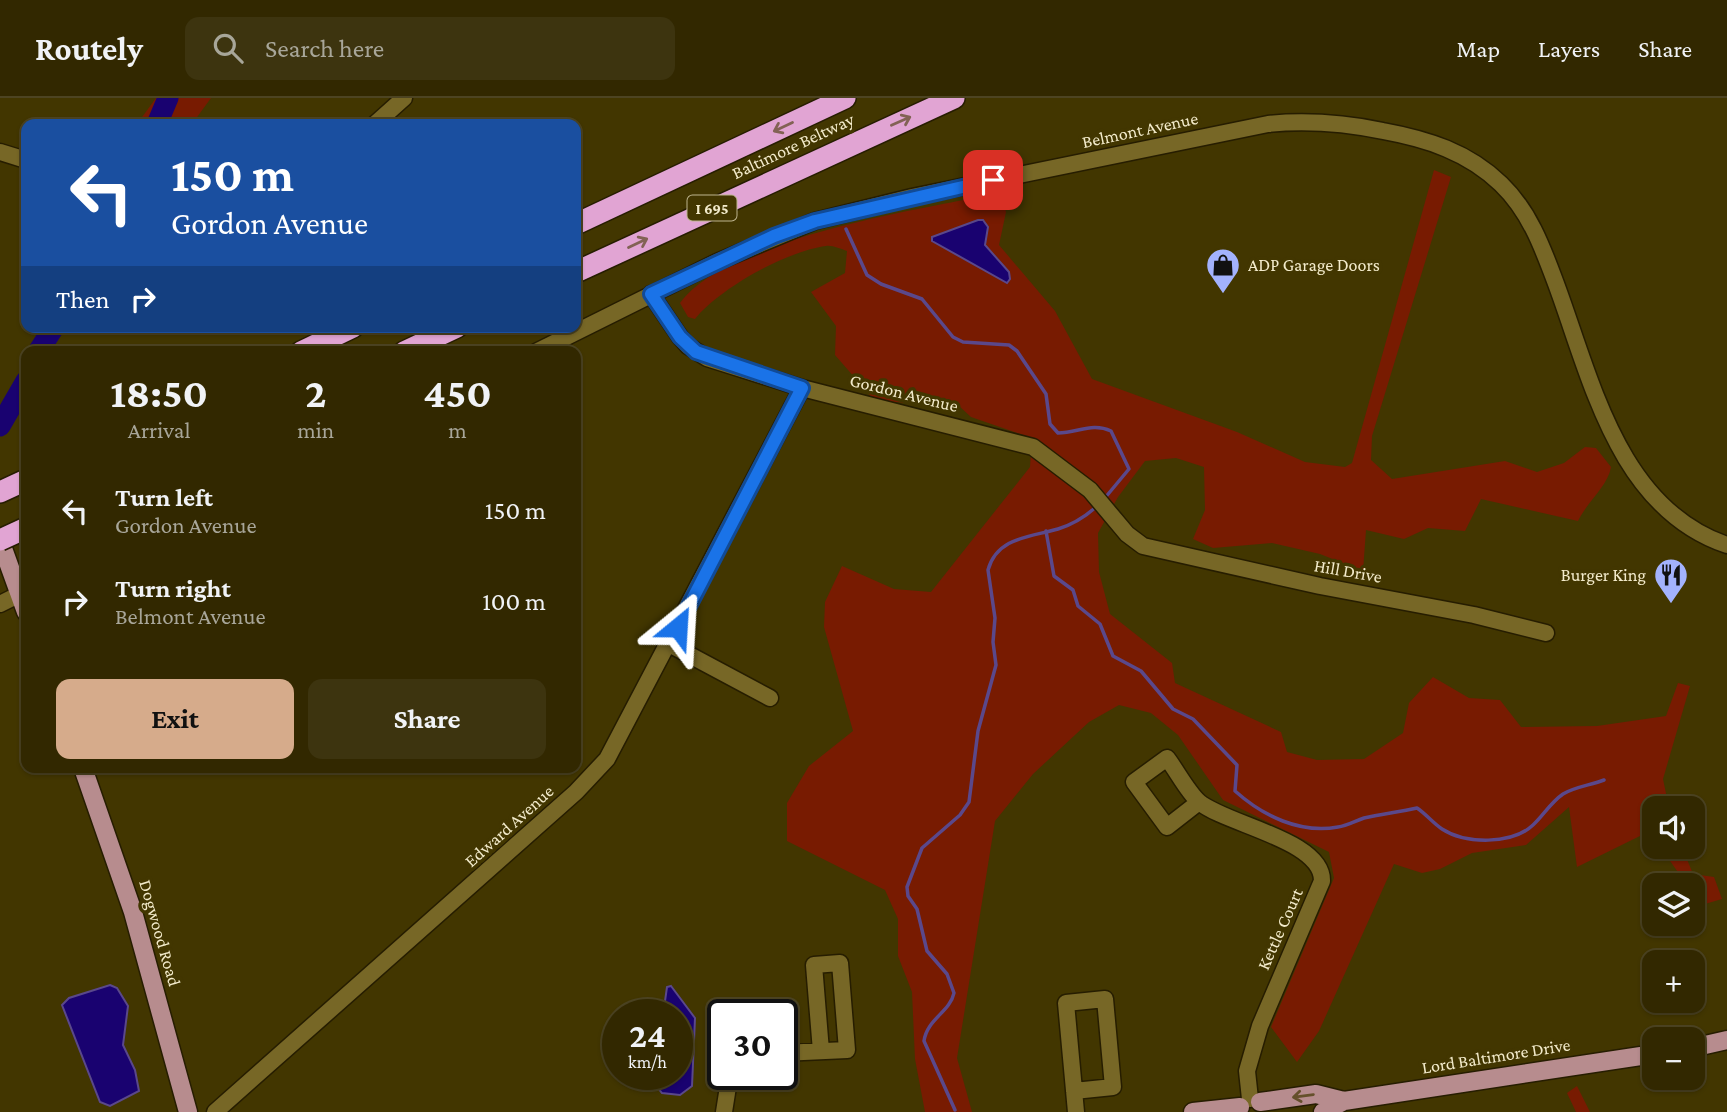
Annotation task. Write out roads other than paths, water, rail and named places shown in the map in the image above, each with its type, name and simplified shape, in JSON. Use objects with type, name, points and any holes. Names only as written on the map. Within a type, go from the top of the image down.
[{"type":"highway","name":"Baltimore Beltway","points":[[581,221],[845,98]]},
{"type":"highway","name":"Baltimore Beltway","points":[[581,270],[954,98]]},
{"type":"highway","points":[[314,346],[341,333]]},
{"type":"highway","points":[[417,346],[444,333]]},
{"type":"highway","points":[[0,540],[21,530]]},
{"type":"main road","points":[[0,540],[21,587]]},
{"type":"main road","name":"Dogwood Road","points":[[85,773],[133,912],[188,1112]]},
{"type":"main road","points":[[1705,1045],[1727,1040]]},
{"type":"main road","name":"Lord Baltimore Drive","points":[[1323,1112],[1344,1101],[1642,1056]]},
{"type":"main road","name":"Lord Baltimore Drive","points":[[1193,1112],[1251,1106],[1315,1094],[1344,1101]]},
{"type":"street","points":[[381,119],[404,98]]},
{"type":"street","name":"Belmont Avenue","points":[[581,329],[651,294],[795,229],[912,197],[1268,124],[1323,121],[1407,135],[1461,154],[1501,184],[1514,198],[1541,243],[1609,426],[1636,477],[1674,516],[1727,545]]},
{"type":"street","points":[[0,152],[21,158]]},
{"type":"street","name":"Gordon Avenue","points":[[651,294],[680,337],[696,352],[802,388],[1033,447],[1069,472],[1101,503],[1127,534],[1143,546]]},
{"type":"street","name":"Belmont Avenue","points":[[548,346],[574,333]]},
{"type":"street","name":"Edward Avenue","points":[[215,1112],[593,776],[621,738],[802,388]]},
{"type":"street","name":"Hill Drive","points":[[1143,546],[1320,586],[1462,612],[1546,633]]},
{"type":"street","points":[[0,604],[21,593]]},
{"type":"street","points":[[670,644],[770,698]]},
{"type":"street","name":"Kettle Court","points":[[1199,802],[1302,851],[1319,863],[1323,873],[1322,881],[1260,1026],[1247,1071],[1251,1106]]},
{"type":"street","points":[[798,1052],[847,1050],[840,963],[814,965],[821,1051]]},
{"type":"street","points":[[1074,1091],[1114,1087],[1105,999],[1066,1003],[1074,1091],[1076,1112]]},
{"type":"street","points":[[724,1112],[727,1090]]},
{"type":"waterway","points":[[159,119],[168,98]]},
{"type":"waterway","points":[[846,229],[867,275],[881,284],[922,299],[953,337],[963,342],[1009,345],[1017,351],[1046,394],[1050,424],[1058,433],[1091,428],[1111,431],[1129,469],[1104,499]]},
{"type":"waterway","points":[[42,346],[50,333]]},
{"type":"waterway","points":[[0,426],[21,390]]},
{"type":"waterway","points":[[955,1110],[924,1041],[929,1027],[952,1000],[954,993],[947,974],[927,951],[917,909],[908,896],[907,887],[922,848],[960,815],[969,802],[978,731],[996,665],[993,642],[995,618],[988,570],[992,559],[1016,540],[1068,525],[1096,507]]},
{"type":"waterway","points":[[1046,531],[1054,576],[1073,590],[1078,606],[1100,624],[1113,656],[1141,671],[1173,709],[1193,719],[1237,765],[1235,791],[1258,808],[1283,821],[1310,828],[1324,828],[1417,808],[1439,827],[1452,834],[1475,840],[1501,839],[1524,832],[1563,794],[1604,780]]},
{"type":"place","name":"ADP Garage Doors","points":[[1223,295]]},
{"type":"place","name":"Burger King","points":[[1671,605]]}]
